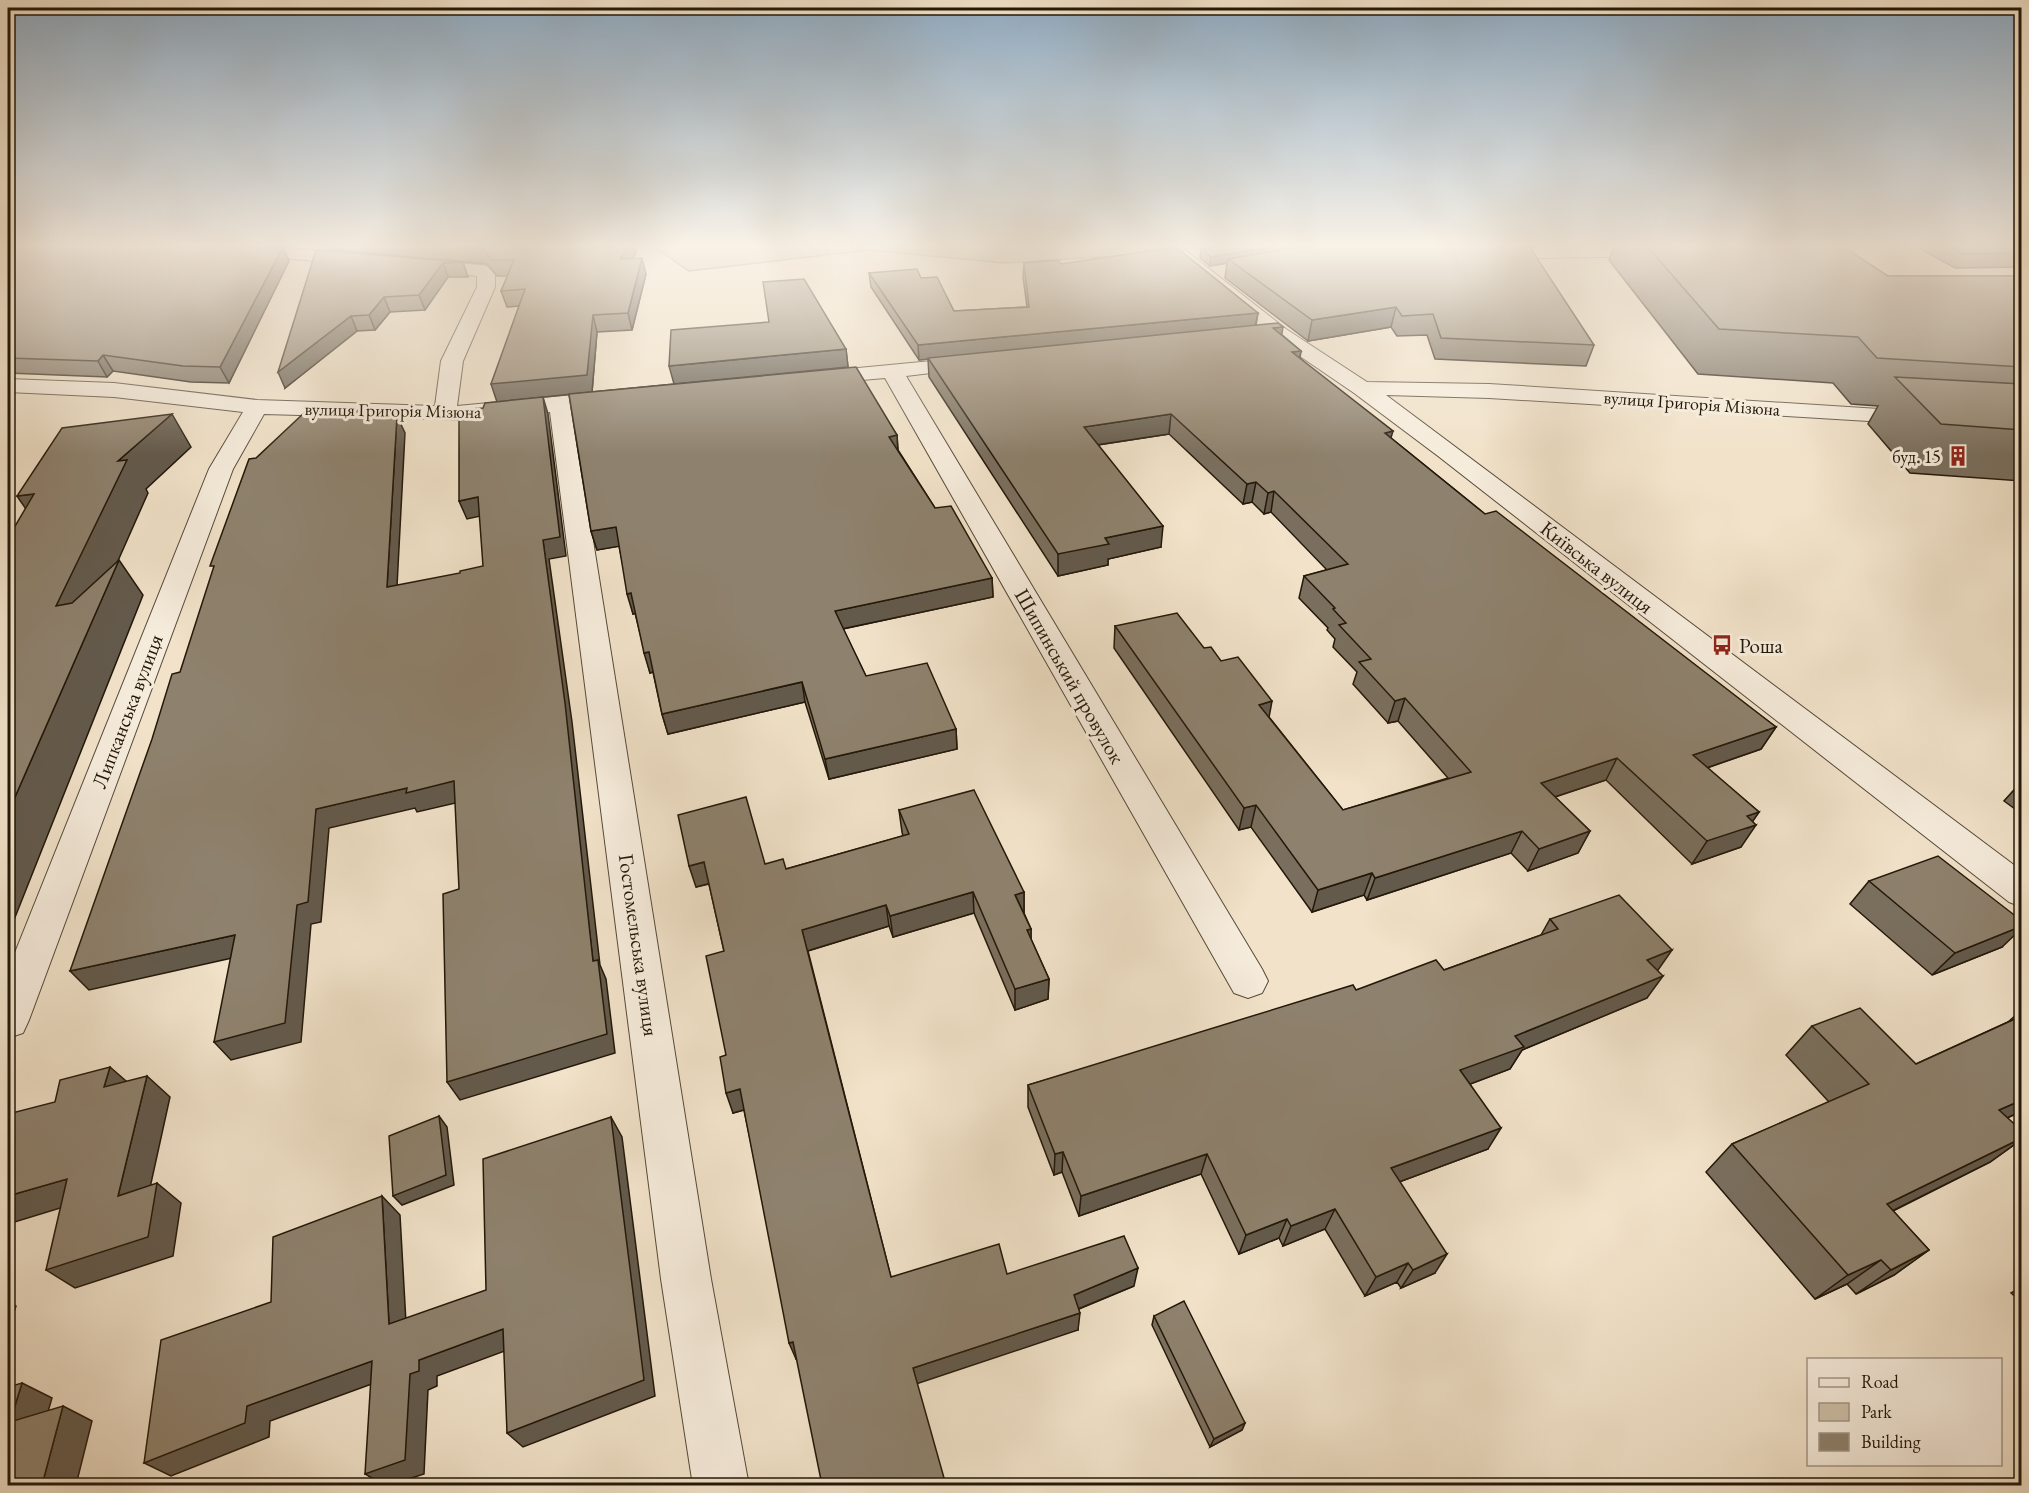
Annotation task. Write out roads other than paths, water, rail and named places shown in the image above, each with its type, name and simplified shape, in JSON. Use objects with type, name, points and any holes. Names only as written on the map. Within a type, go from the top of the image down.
[{"type":"street","points":[[445,412],[452,361],[473,316]]},
{"type":"street","name":"Київська вулиця","points":[[1261,316],[1279,333],[1362,388],[2022,892]]},
{"type":"street","points":[[1249,336],[1279,333]]},
{"type":"street","points":[[797,380],[996,361]]},
{"type":"street","name":"Шипинський провулок","points":[[892,371],[1248,981]]},
{"type":"street","name":"вулиця Григорія Мізюна","points":[[8,386],[114,390],[257,407],[476,413],[632,397]]},
{"type":"street","name":"вулиця Григорія Мізюна","points":[[1362,388],[1489,391],[1942,419]]},
{"type":"street","name":"Гостомельська вулиця","points":[[560,404],[686,1279],[721,1485]]},
{"type":"street","name":"Липканська вулиця","points":[[8,1020],[221,469],[257,407]]},
{"type":"place","name":"буд. 15","points":[[1958,456]]},
{"type":"place","name":"Роша","points":[[1722,645]]}]
